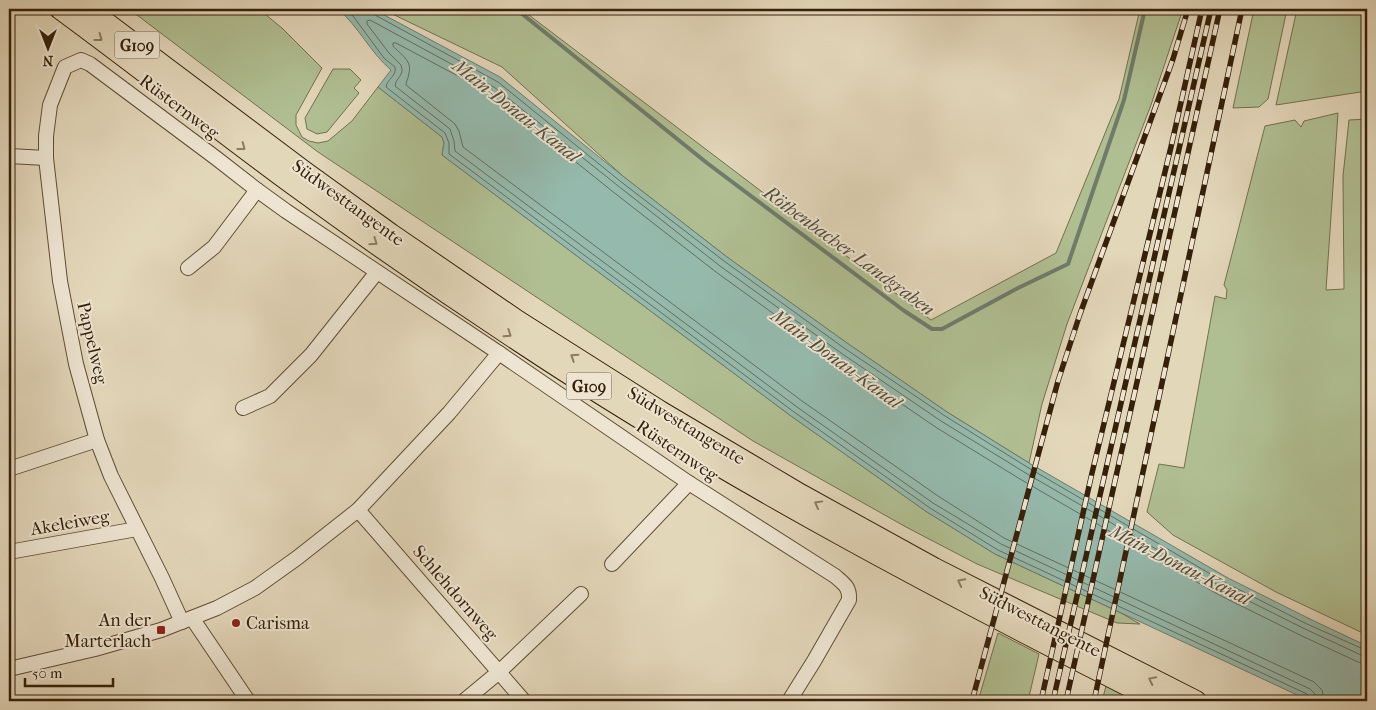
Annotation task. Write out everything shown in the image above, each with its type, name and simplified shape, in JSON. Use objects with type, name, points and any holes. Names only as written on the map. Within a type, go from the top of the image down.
[{"type":"highway","name":"Südwesttangente","points":[[60,9],[345,222],[523,344],[600,393],[708,460],[801,514],[972,607],[1158,701]]},
{"type":"highway","name":"Südwesttangente","points":[[88,9],[391,234],[518,321],[645,402],[800,494],[934,568],[1196,701]]},
{"type":"street","name":"Rüsternweg","points":[[75,62],[81,60],[90,64],[257,190],[689,482],[835,576],[847,587],[850,593],[849,600],[789,701]]},
{"type":"street","name":"Pappelweg","points":[[75,62],[65,66],[50,105],[46,136],[46,158],[61,291],[76,364],[97,440],[110,476],[162,578],[187,620],[248,701]]},
{"type":"street","points":[[9,156],[46,158]]},
{"type":"street","points":[[188,268],[214,247],[257,190]]},
{"type":"street","points":[[242,408],[270,396],[304,362],[377,272]]},
{"type":"street","points":[[9,669],[126,641],[217,608],[255,588],[358,510],[449,413],[499,353]]},
{"type":"street","points":[[9,469],[97,440]]},
{"type":"street","points":[[612,564],[689,482]]},
{"type":"street","name":"Schlehdornweg","points":[[358,510],[524,701]]},
{"type":"street","name":"Akeleiweg","points":[[9,552],[137,529]]},
{"type":"street","points":[[464,701],[499,672],[581,594]]},
{"type":"green space","points":[[129,9],[259,9],[283,29],[322,68],[296,115],[296,125],[302,137],[318,143],[328,141],[352,121],[378,87],[442,137],[444,143],[442,155],[791,416],[927,512],[995,554],[1121,613],[1140,624],[1117,623],[977,564],[906,527],[753,441],[318,152]]},
{"type":"green space","points":[[382,9],[521,9],[931,320],[1056,253],[1119,99],[1140,9],[1183,9],[1151,105],[1067,324],[1042,404],[1029,463],[947,412],[727,257],[624,177],[502,67]]},
{"type":"green space","points":[[1254,9],[1287,9],[1268,99],[1259,107],[1233,108]]},
{"type":"green space","points":[[1297,9],[1367,9],[1367,91],[1276,105]]},
{"type":"green space","points":[[333,69],[350,69],[361,80],[354,88],[359,93],[327,132],[317,134],[307,129],[305,118]]},
{"type":"green space","points":[[1338,113],[1326,290],[1344,289],[1343,176],[1349,120],[1367,119],[1367,635],[1276,592],[1173,535],[1147,512],[1159,464],[1184,468],[1215,296],[1226,299],[1227,290],[1224,285],[1265,126],[1295,120],[1301,127],[1304,121]]},
{"type":"green space","points":[[998,633],[1039,654],[1028,701],[978,701]]},
{"type":"green space","points":[[1106,686],[1138,701],[1102,701]]},
{"type":"water","name":"Main-Donau-Kanal","points":[[338,9],[373,9],[500,77],[727,257],[947,412],[1029,463],[1228,578],[1367,646],[1367,701],[1310,701],[995,554],[927,512],[791,416],[442,155],[444,143],[442,137],[378,87],[391,70]]},
{"type":"waterway","name":"Röthenbacher Landgraben","points":[[516,9],[707,163],[903,310],[932,329],[942,329],[1018,288],[1068,264],[1124,100],[1145,9]]},
{"type":"railway","points":[[972,701],[1058,381],[1080,314],[1173,59],[1188,9]]},
{"type":"railway","points":[[1041,701],[1092,473],[1171,147],[1202,9]]},
{"type":"railway","points":[[1053,701],[1211,9]]},
{"type":"railway","points":[[1066,701],[1220,9]]},
{"type":"railway","points":[[1094,701],[1242,9]]},
{"type":"place","name":"Carisma","points":[[236,623]]},
{"type":"place","name":"An der Marterlach","points":[[161,630]]}]
